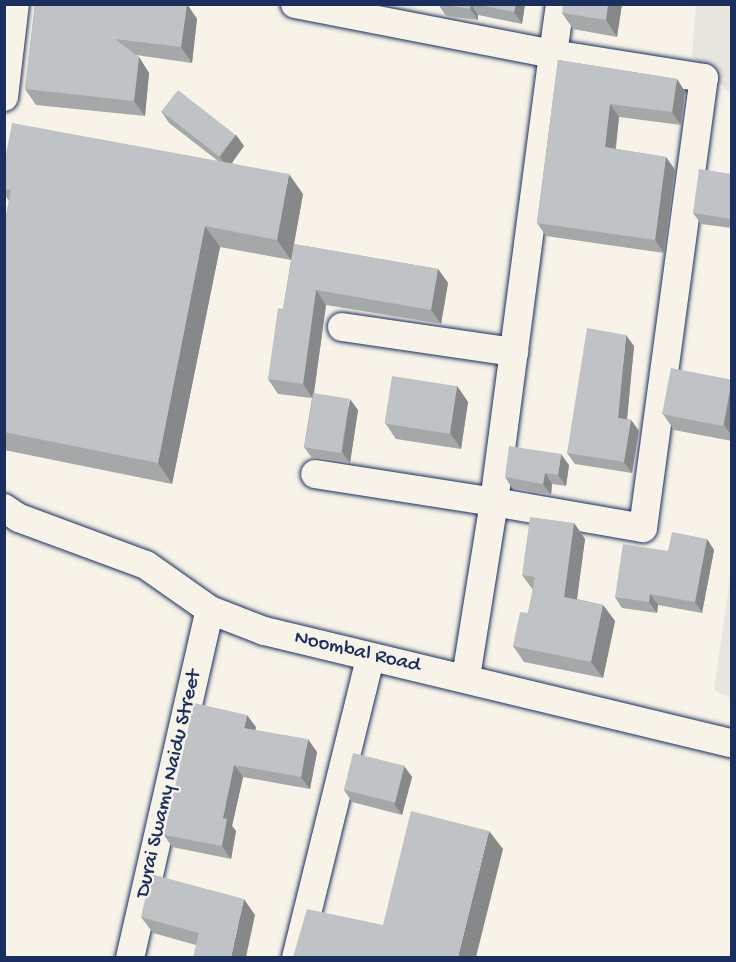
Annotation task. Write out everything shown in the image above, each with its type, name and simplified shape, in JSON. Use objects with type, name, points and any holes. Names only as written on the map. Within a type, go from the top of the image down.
[{"type":"street","points":[[4,97],[15,4]]},
{"type":"street","points":[[295,4],[553,54],[704,78],[643,528],[315,474]]},
{"type":"street","points":[[466,677],[494,502],[560,4]]},
{"type":"street","points":[[342,327],[514,352]]},
{"type":"street","name":"Noombal Road","points":[[4,508],[19,518],[146,565],[210,610],[264,631],[370,658],[466,677],[732,743]]},
{"type":"street","name":"Durai Swamy Naidu Street","points":[[130,957],[210,610]]},
{"type":"street","points":[[296,957],[370,658]]},
{"type":"shaded area","points":[[696,5],[731,5],[731,94],[692,56]]},
{"type":"shaded area","points":[[731,573],[731,698],[714,690]]},
{"type":"building","points":[[35,4],[187,4],[181,47],[115,39],[139,57],[134,101],[25,89]]},
{"type":"building","points":[[439,4],[471,4],[470,9]]},
{"type":"building","points":[[474,4],[516,4],[514,12]]},
{"type":"building","points":[[563,4],[608,4],[606,20],[562,13]]},
{"type":"building","points":[[558,60],[677,79],[672,112],[610,104],[605,147],[666,157],[655,240],[537,223]]},
{"type":"building","points":[[178,90],[236,135],[219,156],[161,111]]},
{"type":"building","points":[[12,123],[289,174],[277,240],[205,226],[158,463],[4,432],[4,225],[11,190],[4,189],[4,165]]},
{"type":"building","points":[[699,169],[732,174],[732,219],[693,213]]},
{"type":"building","points":[[294,244],[438,269],[431,310],[316,290],[303,384],[268,379],[278,308],[283,309]]},
{"type":"building","points":[[587,328],[626,335],[618,418],[631,420],[624,462],[567,453]]},
{"type":"building","points":[[671,368],[732,380],[723,426],[662,414]]},
{"type":"building","points":[[392,376],[457,386],[450,434],[384,423]]},
{"type":"building","points":[[313,393],[350,399],[341,453],[304,447]]},
{"type":"building","points":[[509,446],[561,454],[558,475],[545,473],[543,484],[505,477]]},
{"type":"building","points":[[530,517],[574,523],[564,597],[603,605],[591,662],[513,646],[520,612],[528,613],[535,577],[522,575]]},
{"type":"building","points":[[672,532],[707,539],[695,602],[650,594],[649,602],[615,597],[623,544],[668,551]]},
{"type":"building","points":[[194,703],[247,715],[244,728],[308,739],[301,777],[234,765],[223,818],[227,819],[222,846],[164,835]]},
{"type":"building","points":[[353,753],[404,766],[395,803],[344,790]]},
{"type":"building","points":[[411,811],[489,831],[458,957],[293,957],[307,909],[383,925]]},
{"type":"building","points":[[151,874],[244,899],[231,957],[193,957],[199,933],[141,917]]}]
